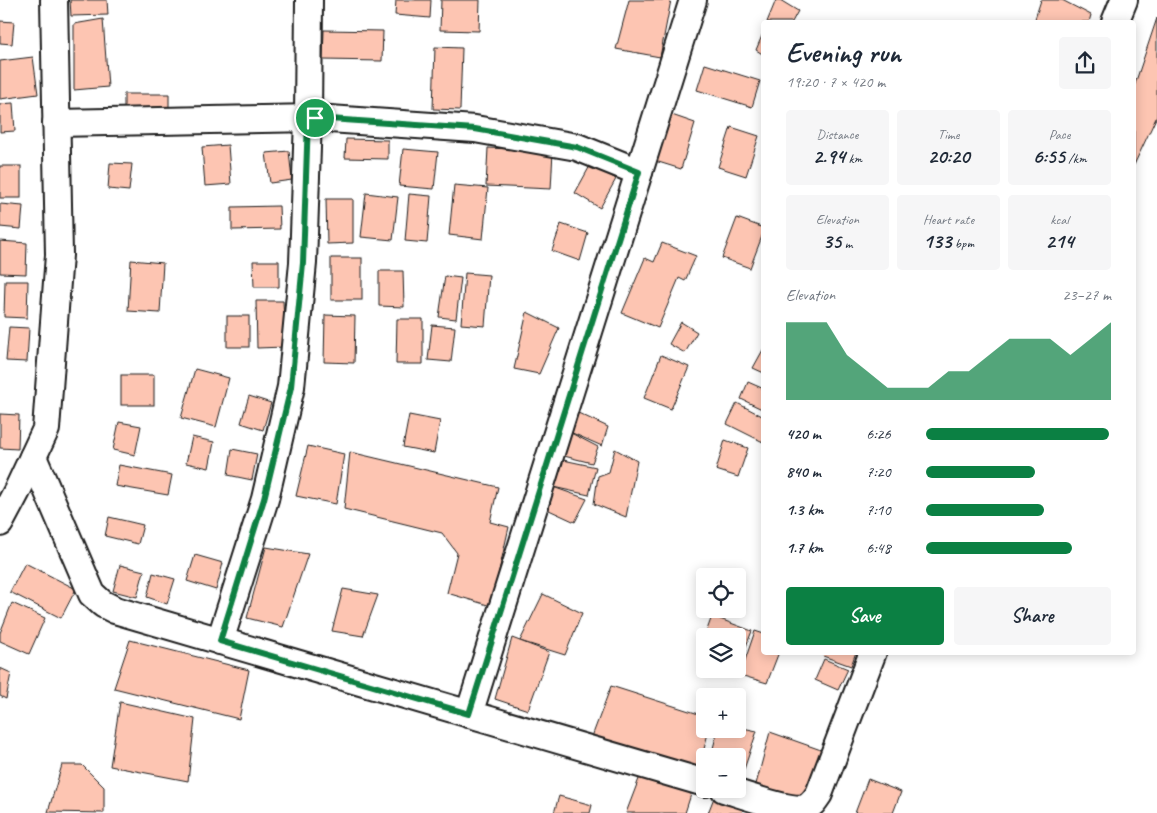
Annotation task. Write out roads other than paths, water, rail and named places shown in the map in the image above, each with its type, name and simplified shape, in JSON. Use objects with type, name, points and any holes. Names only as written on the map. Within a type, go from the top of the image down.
[{"type":"street","points":[[0,523],[8,488],[33,457],[46,429],[59,255],[54,0]]},
{"type":"street","points":[[220,641],[264,499],[291,387],[303,263],[310,0]]},
{"type":"street","points":[[469,714],[693,0]]},
{"type":"street","points":[[1116,20],[1124,0]]},
{"type":"street","points":[[56,124],[308,119],[475,129],[577,147],[639,172]]},
{"type":"street","points":[[33,457],[92,594],[103,604],[115,610],[696,780]]},
{"type":"street","points":[[746,795],[796,809],[807,807],[814,802],[819,794],[872,655]]}]
